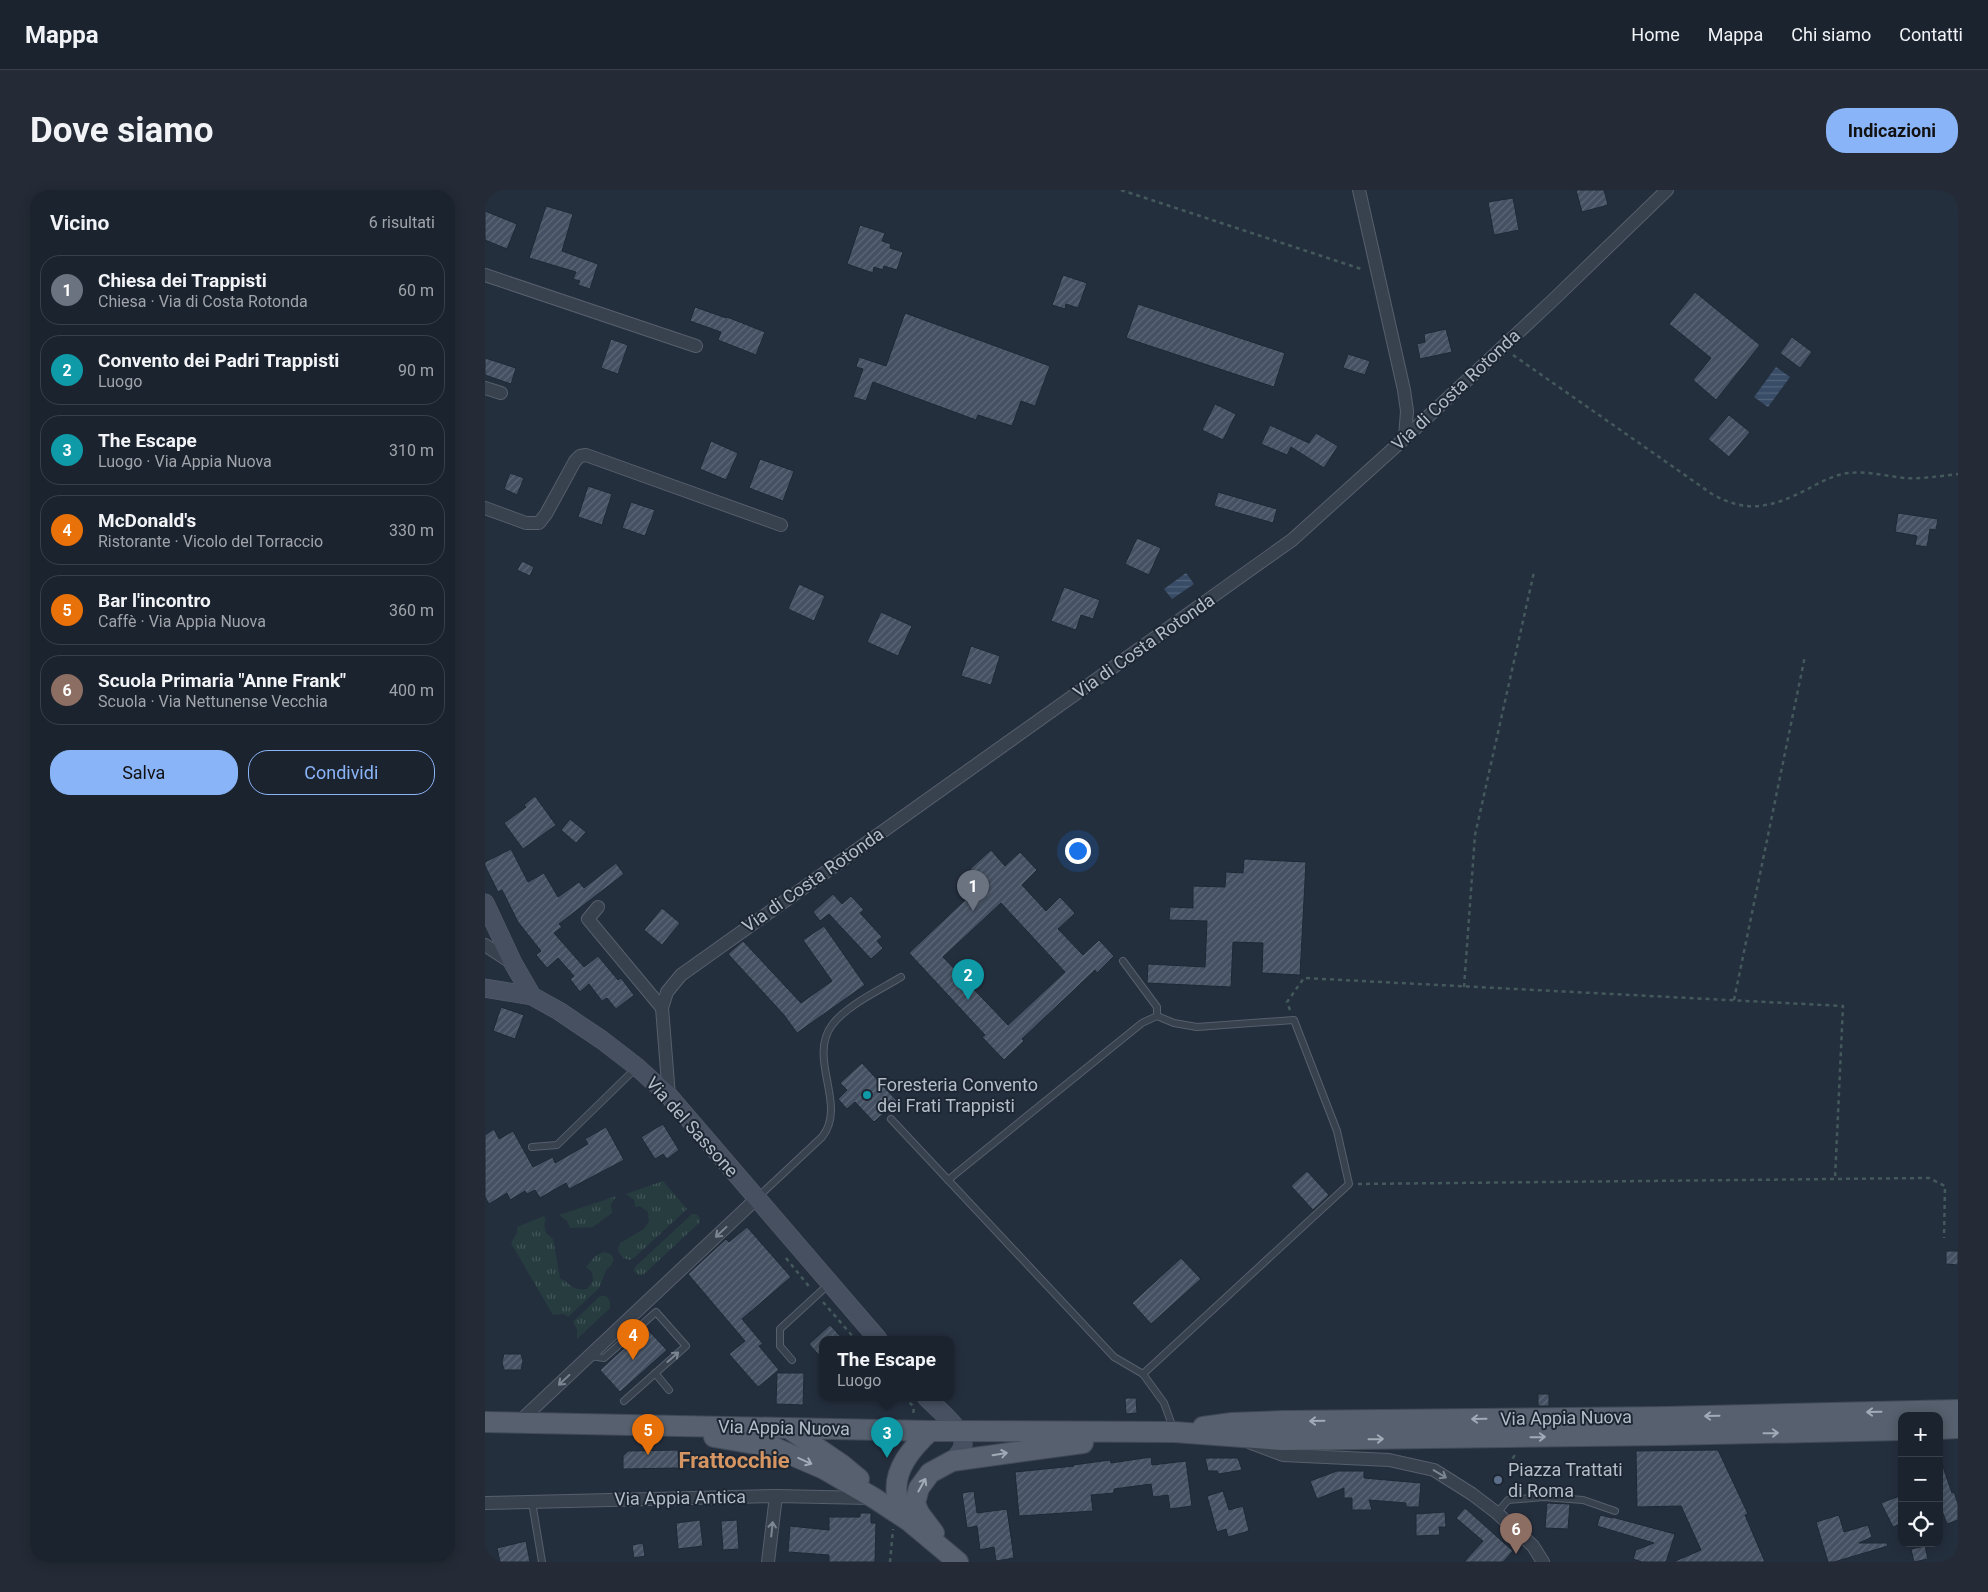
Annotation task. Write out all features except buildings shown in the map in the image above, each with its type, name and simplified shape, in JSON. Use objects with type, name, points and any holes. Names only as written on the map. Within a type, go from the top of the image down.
[{"type":"main road","name":"Via del Sassone","points":[[485,903],[513,963],[532,996],[581,1025],[637,1067],[669,1096],[875,1336]]},
{"type":"main road","points":[[485,988],[532,996]]},
{"type":"main road","points":[[901,1516],[897,1495],[898,1475],[904,1461],[915,1445],[930,1431],[934,1422],[929,1401]]},
{"type":"main road","points":[[930,1401],[958,1430],[963,1441],[961,1452],[952,1461],[930,1473],[919,1488],[915,1503],[919,1513],[954,1559]]},
{"type":"main road","name":"Via Appia Nuova","points":[[1174,1432],[1232,1423],[1675,1417],[1958,1410]]},
{"type":"main road","name":"Via Appia Nuova","points":[[485,1422],[655,1427],[930,1431],[1174,1432],[1282,1440],[1898,1430]]},
{"type":"main road","points":[[655,1427],[773,1447],[823,1469],[901,1516],[954,1559]]},
{"type":"main road","points":[[788,1428],[861,1480],[874,1498]]},
{"type":"main road","points":[[1943,1429],[1958,1428]]},
{"type":"main road","points":[[952,1461],[1078,1444],[1139,1432]]},
{"type":"street","points":[[1359,190],[1405,397],[1407,422],[1405,438]]},
{"type":"street","name":"Via di Costa Rotonda","points":[[669,1096],[662,1008],[671,986],[687,970],[1276,552],[1405,438],[1667,190]]},
{"type":"street","points":[[485,275],[696,346]]},
{"type":"street","points":[[485,388],[501,393]]},
{"type":"street","points":[[485,508],[526,523],[539,523],[575,461],[580,456],[586,455],[781,524]]},
{"type":"street","points":[[598,906],[589,919],[662,1008]]},
{"type":"street","points":[[485,945],[513,963]]},
{"type":"street","points":[[519,1422],[756,1199]]},
{"type":"street","points":[[1240,1438],[1283,1455],[1389,1460],[1434,1470],[1472,1494],[1497,1514],[1533,1546],[1543,1562]]},
{"type":"street","points":[[768,1562],[775,1496]]},
{"type":"street","name":"Via Appia Antica","points":[[485,1503],[775,1496],[874,1498]]},
{"type":"lane","points":[[1123,961],[1157,1007],[1157,1016]]},
{"type":"lane","points":[[756,1199],[822,1137],[829,1126],[831,1110],[824,1063],[824,1048],[827,1034],[831,1027],[849,1010],[901,977]]},
{"type":"lane","points":[[948,1180],[1142,1023],[1157,1016],[1174,1023],[1197,1027],[1294,1020],[1337,1131],[1349,1184],[1143,1374]]},
{"type":"lane","points":[[532,1147],[557,1145],[637,1067]]},
{"type":"lane","points":[[891,1119],[1114,1357],[1143,1374],[1164,1403],[1174,1432]]},
{"type":"lane","points":[[792,1360],[780,1346],[780,1329],[830,1283]]},
{"type":"lane","points":[[590,1356],[605,1358],[656,1312],[686,1346],[624,1402]]},
{"type":"lane","points":[[655,1373],[669,1390]]},
{"type":"lane","points":[[1497,1514],[1507,1500],[1543,1498],[1583,1500],[1615,1511]]},
{"type":"lane","points":[[532,1502],[542,1562]]},
{"type":"path","points":[[1121,190],[1378,275]]},
{"type":"path","points":[[1502,347],[1713,494],[1739,506],[1758,507],[1778,502],[1822,481],[1845,474],[1867,473],[1915,478],[1958,474]]},
{"type":"path","points":[[1464,987],[1475,835],[1534,572]]},
{"type":"path","points":[[1733,1000],[1805,656]]},
{"type":"path","points":[[1294,1020],[1287,1002],[1304,978],[1843,1006],[1835,1179]]},
{"type":"path","points":[[1349,1184],[1929,1178],[1945,1186],[1944,1238]]},
{"type":"path","points":[[907,1401],[915,1410],[913,1416],[910,1416]]},
{"type":"path","points":[[890,1562],[901,1516]]},
{"type":"green space","points":[[663,1181],[687,1209],[634,1258],[630,1260],[623,1258],[618,1251],[620,1243],[644,1229],[649,1221],[648,1212],[640,1206],[635,1207],[634,1200],[626,1194]]},
{"type":"green space","points":[[617,1196],[611,1204],[612,1213],[593,1227],[570,1228],[567,1221],[559,1215]]},
{"type":"green space","points":[[692,1214],[696,1214],[700,1218],[700,1222],[643,1275],[638,1275],[634,1271],[635,1267]]},
{"type":"green space","points":[[544,1216],[546,1219],[544,1224],[546,1233],[553,1239],[560,1278],[573,1287],[587,1289],[593,1281],[592,1272],[586,1267],[595,1256],[604,1252],[611,1254],[614,1259],[611,1266],[606,1270],[599,1288],[568,1317],[564,1314],[553,1315],[511,1243],[517,1233],[517,1227]]},
{"type":"green space","points":[[600,1296],[606,1296],[610,1301],[610,1308],[577,1339],[577,1329],[573,1322]]},
{"type":"water","points":[[1776,367],[1790,377],[1768,407],[1754,397]]},
{"type":"water","points":[[1186,573],[1194,584],[1172,599],[1164,589]]},
{"type":"place","name":"Chiesa dei Trappisti","points":[[973,911]]},
{"type":"place","name":"Convento dei Padri Trappisti","points":[[968,1000]]},
{"type":"place","name":"Foresteria Convento dei Frati Trappisti","points":[[867,1095]]},
{"type":"place","name":"McDonald's","points":[[633,1360]]},
{"type":"place","name":"Bar l'incontro","points":[[648,1455]]},
{"type":"place","name":"The Escape","points":[[887,1458]]},
{"type":"place","name":"Piazza Trattati di Roma","points":[[1498,1480]]},
{"type":"place","name":"Scuola Primaria \"Anne Frank\"","points":[[1516,1554]]},
{"type":"district","name":"Frattocchie","points":[[734,1460]]}]
